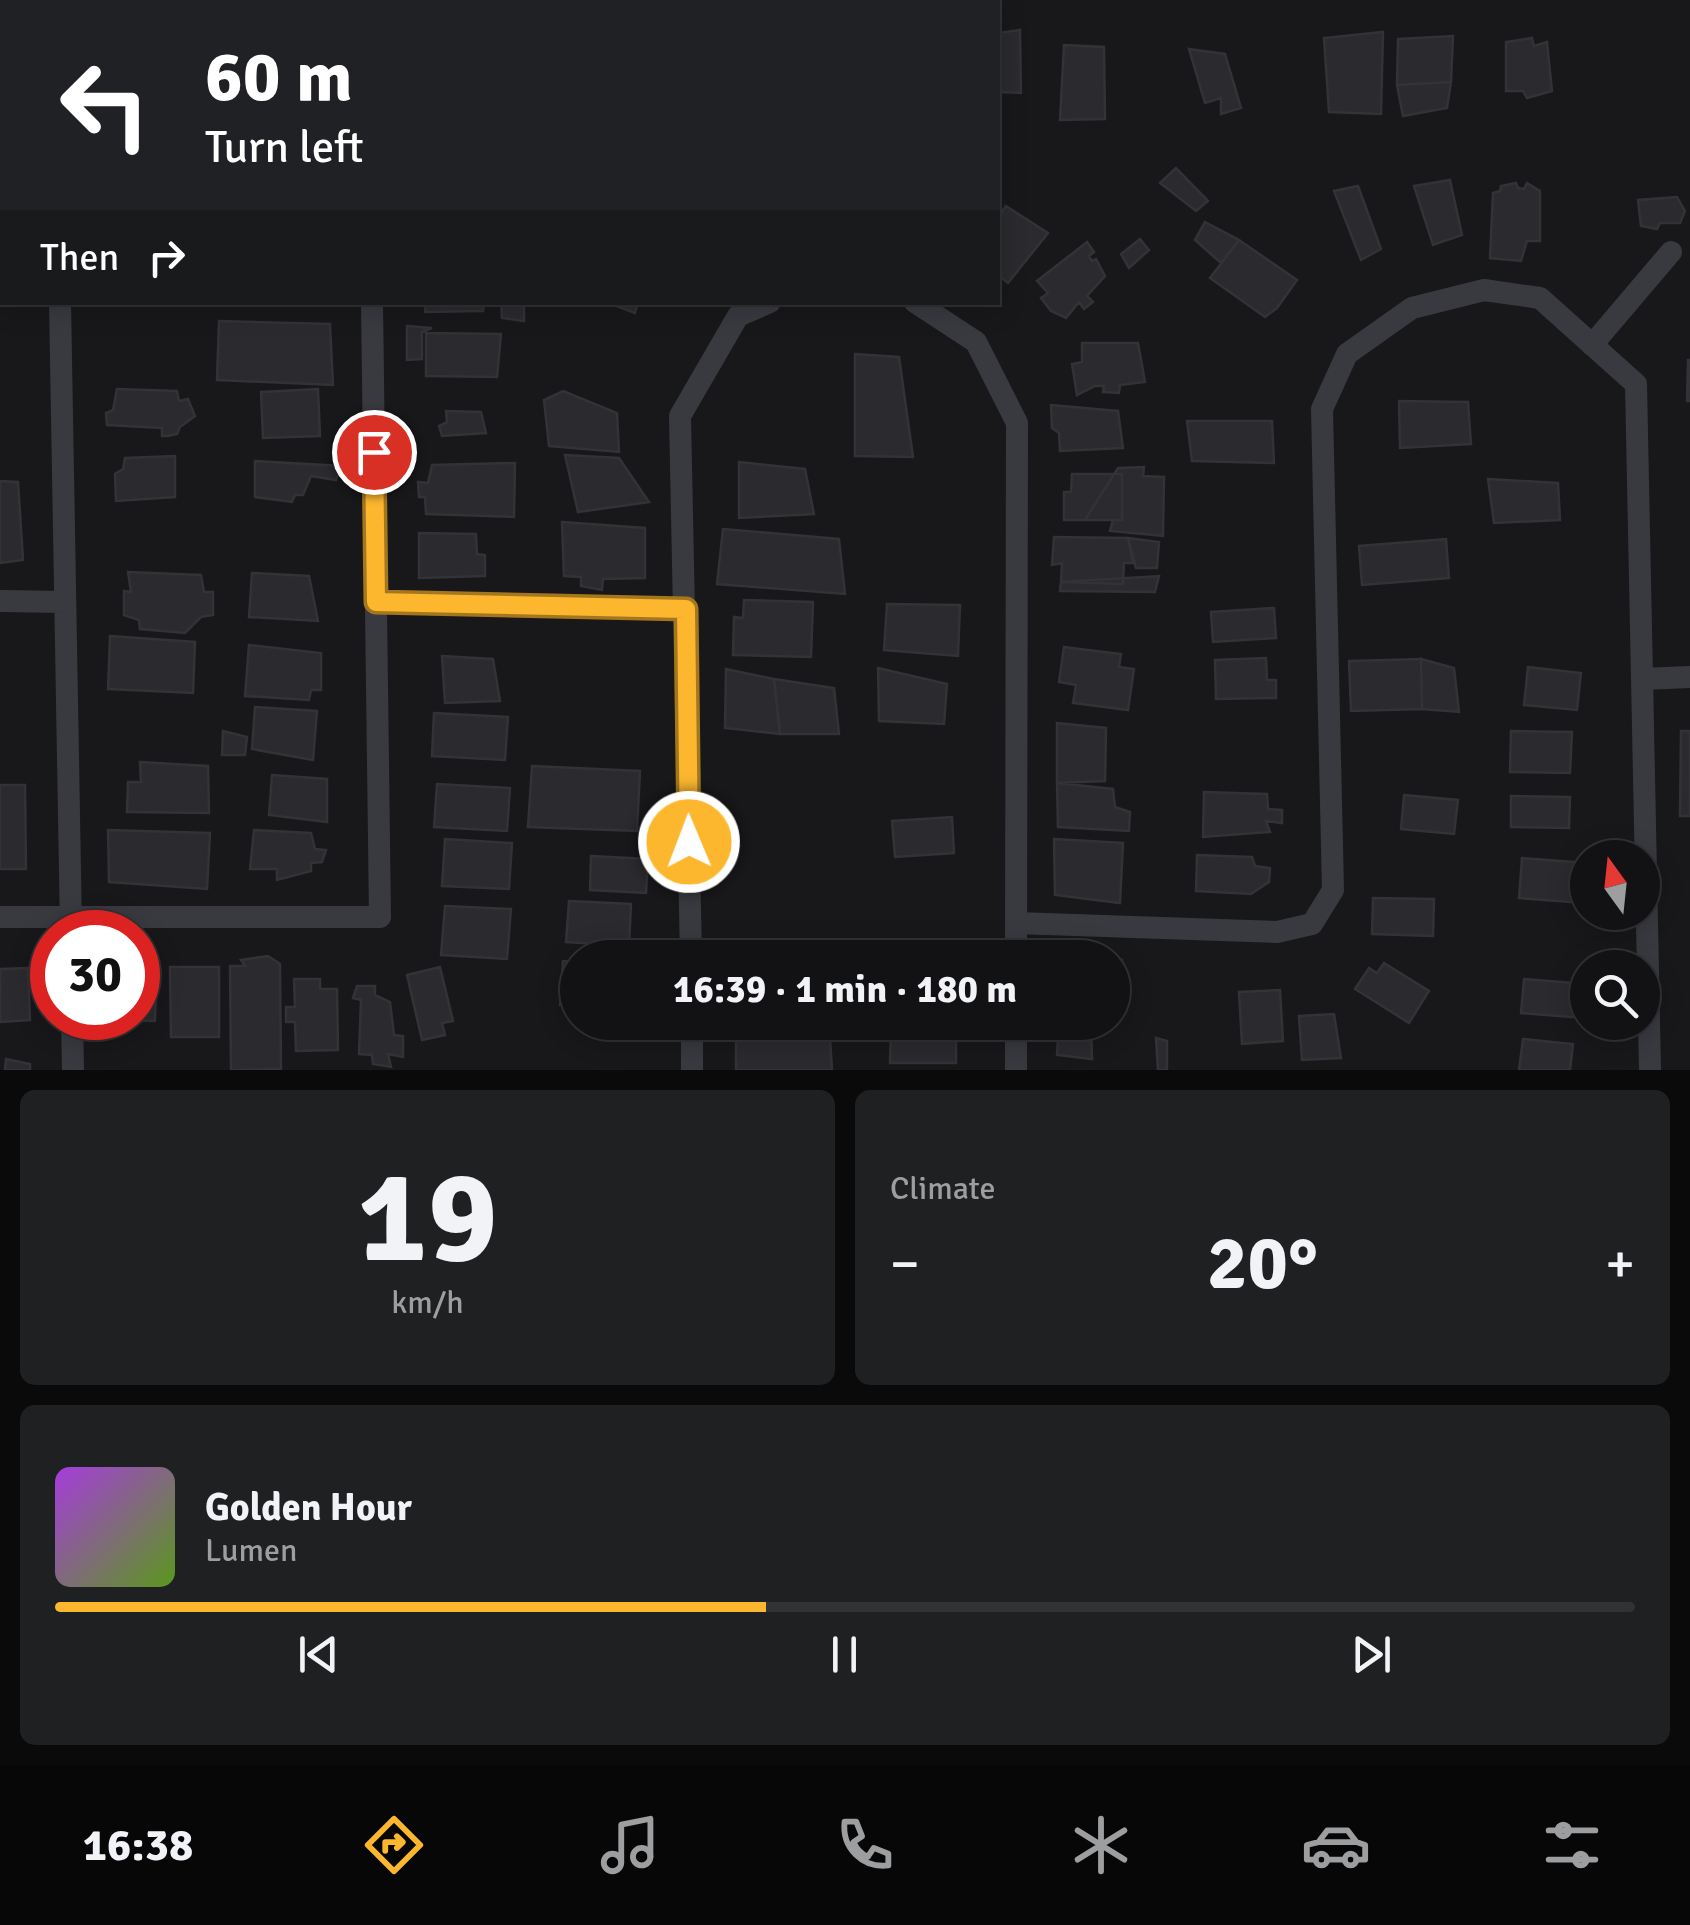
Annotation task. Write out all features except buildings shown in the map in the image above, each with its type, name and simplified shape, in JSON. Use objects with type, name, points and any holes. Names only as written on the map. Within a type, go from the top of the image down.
[{"type":"street","points":[[1592,344],[1671,252]]},
{"type":"street","points":[[1016,923],[1276,932],[1312,924],[1332,890],[1322,409],[1348,354],[1412,308],[1484,290],[1540,298],[1636,384],[1650,1070]]},
{"type":"street","points":[[60,305],[71,910]]},
{"type":"street","points":[[160,923],[380,917],[372,305]]},
{"type":"street","points":[[691,940],[680,416],[738,316],[763,305]]},
{"type":"street","points":[[919,305],[976,342],[1018,423],[1016,940]]},
{"type":"street","points":[[0,601],[65,602]]},
{"type":"street","points":[[376,602],[686,609]]},
{"type":"street","points":[[1642,679],[1690,678]]},
{"type":"street","points":[[0,917],[30,920]]},
{"type":"street","points":[[72,1040],[73,1070]]},
{"type":"street","points":[[692,1040],[692,1070]]},
{"type":"street","points":[[1016,1040],[1016,1070]]},
{"type":"route","points":[[374,452],[376,602],[686,609],[689,842]]}]
